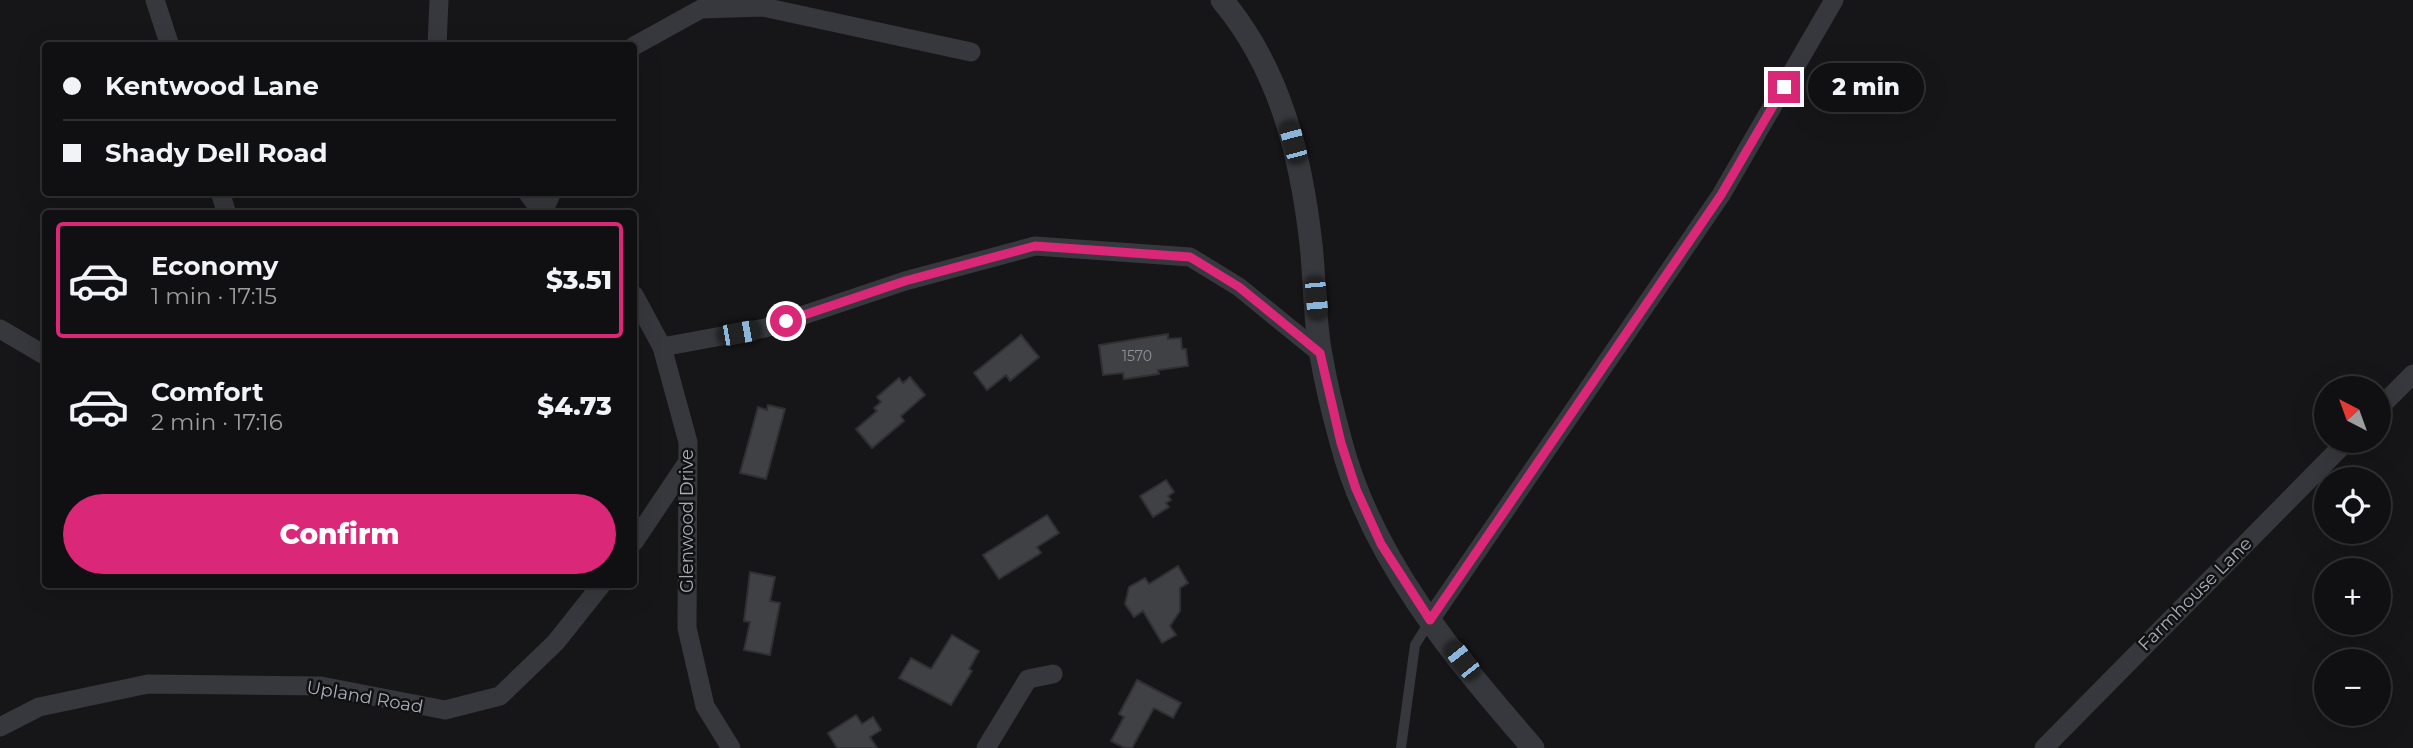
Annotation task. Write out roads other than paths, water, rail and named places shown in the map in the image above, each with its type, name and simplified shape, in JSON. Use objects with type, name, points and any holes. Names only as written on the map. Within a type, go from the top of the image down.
[{"type":"street","points":[[155,0],[169,42]]},
{"type":"street","points":[[437,42],[439,0]]},
{"type":"street","points":[[1222,0],[1256,47],[1271,75],[1300,168],[1311,243],[1320,353],[1341,443],[1356,489],[1381,544],[1430,620],[1533,748]]},
{"type":"street","points":[[1430,620],[1721,195],[1834,0]]},
{"type":"street","points":[[637,44],[701,9],[763,7],[971,52]]},
{"type":"street","points":[[662,347],[765,328],[905,281],[1035,246],[1190,257],[1239,287],[1320,353]]},
{"type":"street","name":"Glenwood Drive","points":[[637,301],[662,347],[688,442],[687,628],[705,706],[730,748]]},
{"type":"street","points":[[0,329],[42,354]]},
{"type":"street","points":[[2391,396],[2413,374]]},
{"type":"street","name":"Farmhouse Lane","points":[[2044,748],[2335,453]]},
{"type":"street","points":[[637,537],[688,462]]},
{"type":"street","name":"Upland Road","points":[[0,727],[39,707],[148,684],[321,686],[445,710],[500,696],[556,642],[599,588]]},
{"type":"street","points":[[986,748],[1028,679],[1053,674]]},
{"type":"lane","points":[[1401,748],[1415,645],[1430,620]]}]
